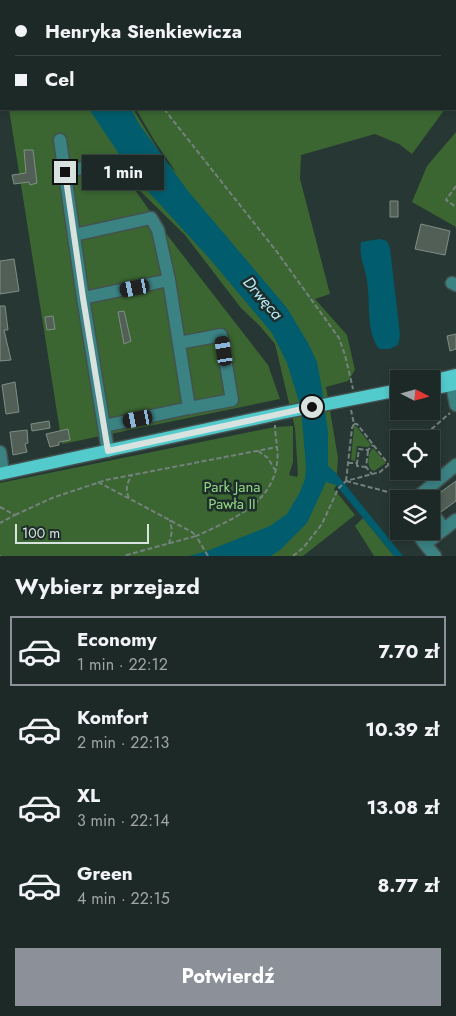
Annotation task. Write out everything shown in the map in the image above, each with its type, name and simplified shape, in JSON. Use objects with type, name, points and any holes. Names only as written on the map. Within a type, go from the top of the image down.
[{"type":"main road","points":[[440,381],[455,381]]},
{"type":"main road","points":[[440,386],[455,381]]},
{"type":"main road","points":[[2,474],[282,413],[390,392]]},
{"type":"street","points":[[60,140],[108,451]]},
{"type":"street","points":[[65,172],[108,162]]},
{"type":"street","points":[[74,235],[151,218],[158,230],[169,280],[189,408]]},
{"type":"street","points":[[83,298],[169,280]]},
{"type":"street","points":[[104,426],[232,400],[221,335],[179,343]]},
{"type":"street","points":[[455,381],[456,406]]},
{"type":"street","points":[[0,452],[2,474]]},
{"type":"street","points":[[426,490],[456,465]]},
{"type":"street","points":[[425,544],[456,520]]},
{"type":"street","points":[[440,523],[444,529]]},
{"type":"street","points":[[422,540],[435,556]]},
{"type":"path","points":[[165,110],[277,252],[338,338],[345,355],[356,398]]},
{"type":"path","points":[[456,186],[446,200],[456,207]]},
{"type":"path","points":[[430,430],[456,406]]},
{"type":"path","points":[[346,482],[354,424],[351,411]]},
{"type":"path","points":[[293,556],[303,548],[322,524],[338,489],[346,482],[380,472],[389,465],[357,424],[354,424]]},
{"type":"path","points":[[123,556],[196,536],[235,519],[250,509],[267,490],[277,464],[275,427]]},
{"type":"path","points":[[366,467],[368,450],[373,445]]},
{"type":"path","points":[[0,522],[52,498],[98,482],[277,447]]},
{"type":"path","points":[[357,464],[359,449],[368,450]]},
{"type":"path","points":[[258,451],[268,458],[275,470]]},
{"type":"path","points":[[348,462],[366,467],[372,474]]},
{"type":"path","points":[[129,498],[127,484],[133,474]]},
{"type":"path","points":[[98,482],[192,532],[208,556]]},
{"type":"path","points":[[346,482],[390,493]]},
{"type":"path","points":[[0,507],[15,515]]},
{"type":"path","points":[[169,544],[172,531],[170,520]]},
{"type":"green space","name":"Park Jana Pawła II","points":[[9,110],[134,110],[165,161],[176,172],[137,110],[444,110],[412,154],[399,144],[375,134],[301,155],[300,179],[330,294],[315,299],[347,335],[355,370],[348,381],[326,387],[338,458],[336,486],[334,489],[355,515],[303,556],[0,556],[0,483],[275,427],[293,426],[293,462],[289,475],[297,477],[298,474],[295,428],[275,344],[241,308],[185,235],[132,183],[114,160],[161,227],[268,365],[280,399],[62,444]]},
{"type":"green space","points":[[456,132],[456,227],[412,202],[427,166]]},
{"type":"green space","points":[[354,426],[371,445],[368,447],[357,446],[355,461],[351,460]]},
{"type":"green space","points":[[373,448],[386,463],[374,471],[371,469],[368,461]]},
{"type":"green space","points":[[363,518],[394,556],[374,556],[355,526]]},
{"type":"water","name":"Drwęca","points":[[90,110],[132,110],[139,124],[188,191],[287,308],[317,362],[328,432],[328,466],[335,472],[403,556],[394,556],[336,485],[326,482],[307,523],[280,550],[271,556],[189,556],[207,551],[270,526],[287,514],[300,492],[305,479],[306,467],[301,408],[287,363],[272,333],[209,258],[133,175]]},
{"type":"water","points":[[380,239],[387,241],[390,248],[400,335],[398,345],[390,349],[379,349],[372,333],[367,281],[361,253],[361,242]]},
{"type":"building","points":[[24,150],[33,150],[37,183],[30,185],[29,182],[14,184],[12,175],[26,173]]},
{"type":"building","points":[[390,201],[398,201],[398,217],[390,217]]},
{"type":"building","points":[[421,224],[450,231],[445,255],[415,249]]},
{"type":"building","points":[[14,259],[19,291],[0,294],[0,261]]},
{"type":"building","points":[[0,306],[5,306],[8,330],[4,330],[11,360],[0,361]]},
{"type":"building","points":[[124,311],[131,341],[124,344],[118,312]]},
{"type":"building","points":[[53,316],[55,329],[47,330],[45,317]]},
{"type":"building","points":[[456,334],[456,349],[450,351],[447,336]]},
{"type":"building","points":[[15,382],[19,412],[6,414],[2,385]]},
{"type":"building","points":[[49,421],[50,428],[32,431],[31,424]]},
{"type":"building","points":[[68,429],[70,440],[59,442],[59,445],[50,447],[46,434]]},
{"type":"building","points":[[27,430],[28,443],[25,444],[27,452],[13,455],[10,432]]},
{"type":"building","points":[[456,481],[456,501],[441,512],[440,493]]},
{"type":"route","points":[[65,172],[108,451],[312,407]]}]
